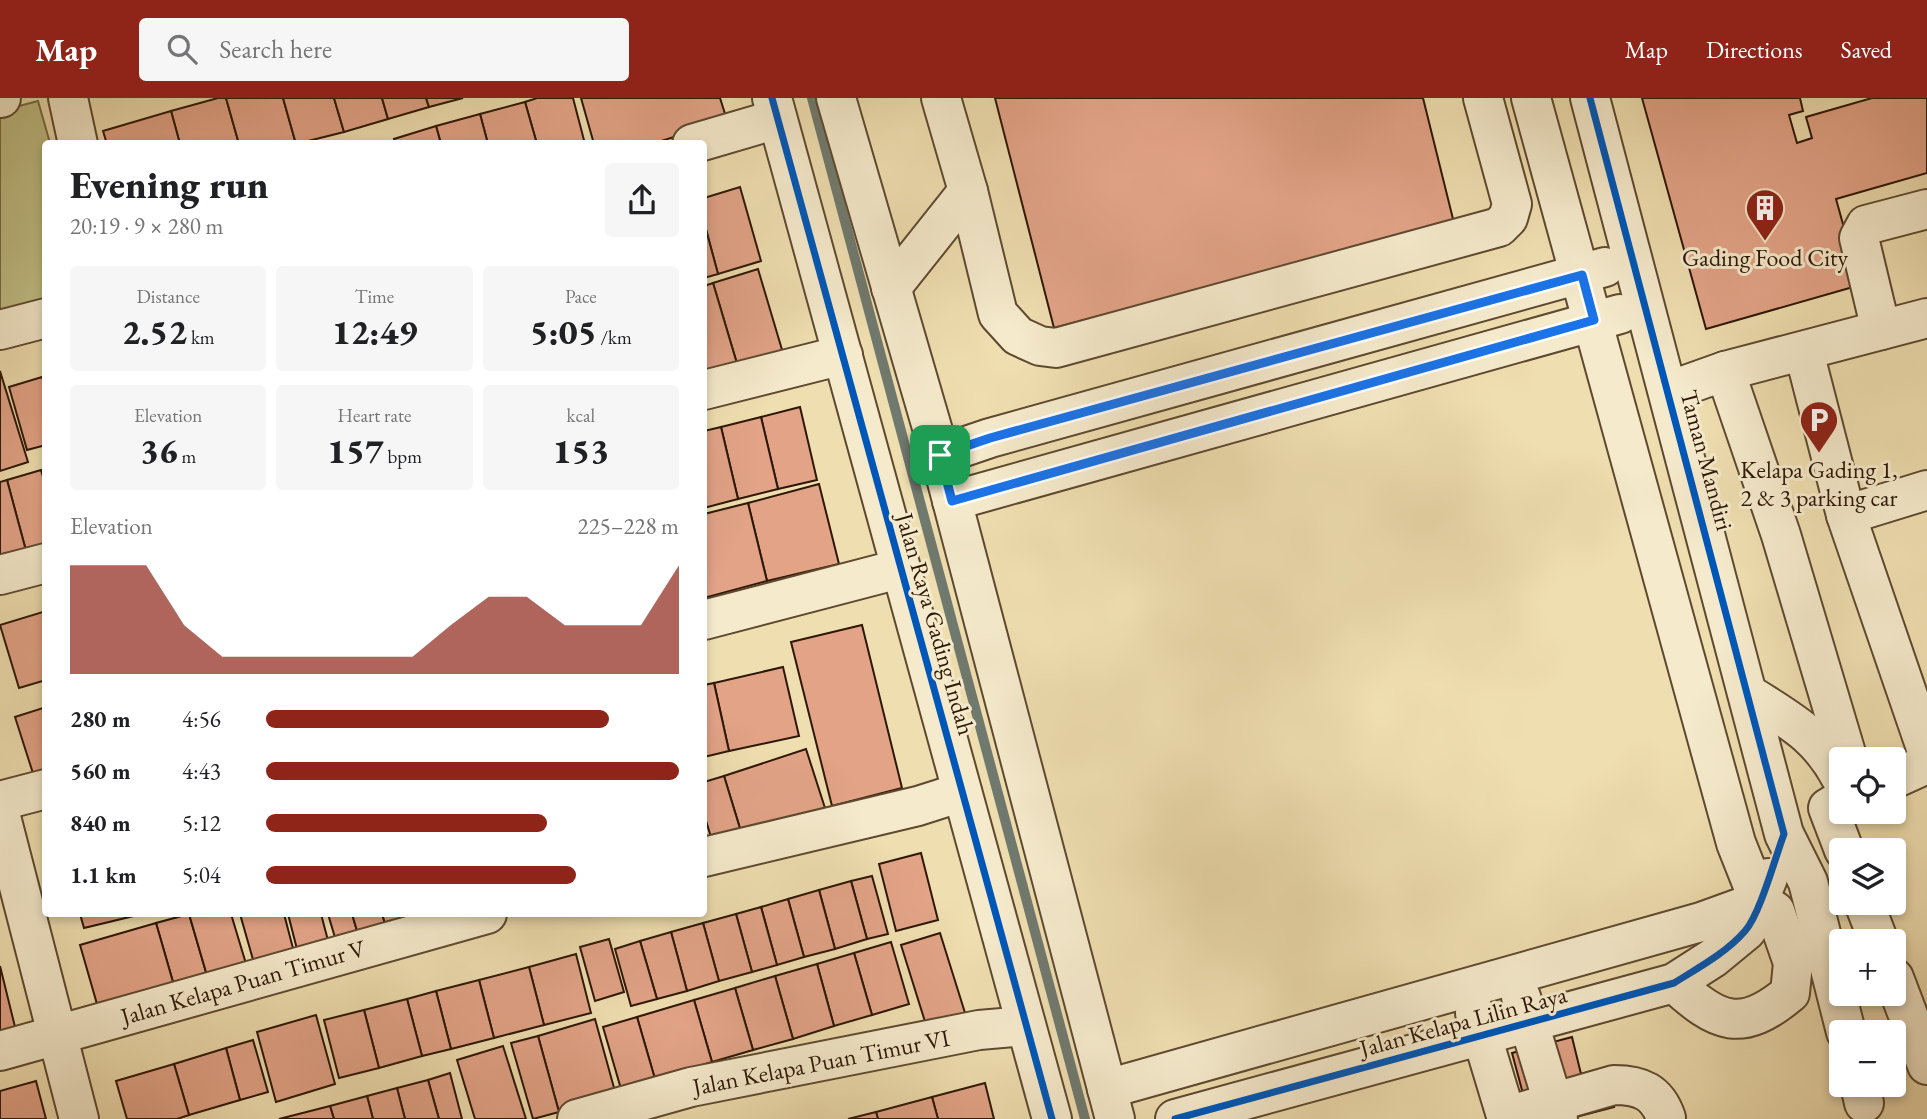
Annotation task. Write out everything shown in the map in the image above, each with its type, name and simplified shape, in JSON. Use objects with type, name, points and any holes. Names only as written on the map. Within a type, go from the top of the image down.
[{"type":"street","points":[[68,98],[77,140]]},
{"type":"street","name":"Jalan Raya Gading Indah","points":[[836,98],[940,455],[1111,1104]]},
{"type":"street","points":[[941,98],[968,191],[998,314],[1018,336],[1040,346],[1056,348],[1499,227],[1507,218],[1512,204],[1483,98]]},
{"type":"street","points":[[1531,98],[1582,275],[1736,843],[1753,916]]},
{"type":"street","name":"Taman Mandiri","points":[[1590,98],[1750,695],[1784,834],[1808,882],[1843,1020]]},
{"type":"street","points":[[701,140],[775,108]]},
{"type":"street","name":"Jalan Raya Gading Indah","points":[[775,108],[899,569],[1052,1119]]},
{"type":"street","points":[[891,288],[968,191]]},
{"type":"street","points":[[1881,330],[1859,238],[1860,230],[1866,225],[1927,209]]},
{"type":"street","points":[[940,455],[990,438],[1582,275],[1632,258]]},
{"type":"street","points":[[952,501],[1646,307]]},
{"type":"street","points":[[1669,391],[1725,372],[1927,318]]},
{"type":"street","points":[[0,330],[42,319]]},
{"type":"street","points":[[1343,340],[1355,388]]},
{"type":"street","points":[[1804,352],[1846,515],[1927,751]]},
{"type":"street","points":[[707,389],[843,355]]},
{"type":"street","points":[[1725,372],[1781,535],[1844,747]]},
{"type":"street","points":[[1846,515],[1927,490]]},
{"type":"street","points":[[0,575],[42,564]]},
{"type":"street","points":[[707,619],[899,569]]},
{"type":"street","points":[[1750,695],[1800,728],[1829,756]]},
{"type":"street","points":[[1906,774],[1927,764]]},
{"type":"street","points":[[0,801],[42,790]]},
{"type":"street","points":[[707,856],[918,806],[962,792]]},
{"type":"street","points":[[0,813],[79,1119]]},
{"type":"street","points":[[1753,916],[1784,834]]},
{"type":"street","points":[[1674,983],[1701,1007],[1733,1021],[1767,1012],[1790,993],[1793,963],[1775,911],[1753,916]]},
{"type":"street","name":"Jalan Kelapa Lilin Raya","points":[[1111,1104],[1514,974],[1701,922],[1753,916]]},
{"type":"street","name":"Jalan Kelapa Lilin Raya","points":[[1175,1119],[1674,983],[1713,958],[1753,916]]},
{"type":"street","name":"Jalan Kelapa Puan Timur V","points":[[0,1051],[476,917]]},
{"type":"street","name":"Jalan Kelapa Lilin Raya","points":[[1514,974],[1529,1022]]},
{"type":"street","name":"Jalan Kelapa Lilin Raya","points":[[1467,988],[1482,1037]]},
{"type":"street","points":[[1905,1006],[1927,1065]]},
{"type":"street","points":[[1529,1022],[1556,1111]]},
{"type":"street","name":"Jalan Kelapa Puan Timur VI","points":[[577,1119],[691,1087],[979,1030],[1026,1026]]},
{"type":"street","points":[[1482,1037],[1507,1118],[1556,1111],[1614,1085],[1632,1085],[1649,1091],[1661,1105],[1666,1118]]},
{"type":"shaded area","points":[[38,101],[49,140],[42,140],[42,308],[0,319],[0,111]]},
{"type":"building","points":[[226,98],[238,140],[179,140],[171,111]]},
{"type":"building","points":[[226,98],[283,98],[295,140],[238,140]]},
{"type":"building","points":[[283,98],[334,98],[344,132],[312,140],[295,140]]},
{"type":"building","points":[[334,98],[382,98],[388,119],[344,132]]},
{"type":"building","points":[[382,98],[426,98],[429,107],[388,119]]},
{"type":"building","points":[[426,98],[463,98],[429,107]]},
{"type":"building","points":[[537,98],[573,98],[584,140],[536,140],[525,102]]},
{"type":"building","points":[[581,98],[720,98],[727,120],[664,140],[593,140]]},
{"type":"building","points":[[995,98],[1423,98],[1454,223],[1054,328]]},
{"type":"building","name":"Gading Food City","points":[[1642,98],[1800,98],[1803,111],[1789,115],[1797,143],[1812,138],[1806,117],[1872,98],[1927,98],[1927,173],[1836,199],[1860,285],[1706,329]]},
{"type":"building","points":[[525,102],[536,140],[487,140],[480,114]]},
{"type":"building","points":[[171,111],[179,140],[106,140],[103,131]]},
{"type":"building","points":[[480,114],[487,140],[440,140],[436,126]]},
{"type":"building","points":[[436,126],[440,140],[394,140]]},
{"type":"building","points":[[740,187],[761,261],[718,274],[707,233],[707,197]]},
{"type":"building","points":[[707,233],[718,274],[707,277]]},
{"type":"building","points":[[758,269],[783,353],[738,367],[713,283]]},
{"type":"building","points":[[713,283],[738,367],[707,371],[707,285]]},
{"type":"building","points":[[0,371],[28,462],[0,471]]},
{"type":"building","points":[[42,377],[42,446],[27,450],[9,387]]},
{"type":"building","points":[[800,407],[817,480],[778,489],[761,417]]},
{"type":"building","points":[[761,417],[778,489],[738,499],[721,427]]},
{"type":"building","points":[[721,427],[738,499],[707,507],[707,430]]},
{"type":"building","points":[[41,470],[42,559],[29,562],[7,480]]},
{"type":"building","points":[[7,480],[29,562],[0,571],[0,482]]},
{"type":"building","points":[[819,484],[839,564],[767,581],[748,503]]},
{"type":"building","points":[[748,503],[767,581],[707,597],[707,513]]},
{"type":"building","points":[[42,612],[42,681],[19,688],[0,625]]},
{"type":"building","points":[[862,625],[902,788],[832,806],[791,642]]},
{"type":"building","points":[[783,667],[799,736],[729,751],[714,683]]},
{"type":"building","points":[[714,683],[729,751],[707,756],[707,684]]},
{"type":"building","points":[[42,708],[42,788],[38,789],[15,717]]},
{"type":"building","points":[[806,749],[825,808],[742,835],[724,776]]},
{"type":"building","points":[[724,776],[742,835],[713,844],[707,824],[707,781]]},
{"type":"building","points":[[921,853],[938,920],[896,931],[879,864]]},
{"type":"building","points":[[872,876],[888,934],[867,939],[851,881]]},
{"type":"building","points":[[851,881],[867,939],[835,949],[819,890]]},
{"type":"building","points":[[819,890],[835,949],[804,957],[788,899]]},
{"type":"building","points":[[788,899],[804,957],[777,965],[761,907]]},
{"type":"building","points":[[761,907],[777,965],[752,972],[736,914]]},
{"type":"building","points":[[736,914],[752,972],[719,981],[703,923]]},
{"type":"building","points":[[81,917],[130,917],[84,928]]},
{"type":"building","points":[[190,917],[208,979],[175,989],[156,923]]},
{"type":"building","points":[[190,917],[232,917],[247,967],[208,979]]},
{"type":"building","points":[[241,917],[285,917],[294,952],[254,963]]},
{"type":"building","points":[[289,917],[322,917],[330,948],[299,957]]},
{"type":"building","points":[[329,917],[353,917],[361,944],[339,951]]},
{"type":"building","points":[[353,917],[383,917],[389,936],[361,944]]},
{"type":"building","points":[[383,917],[417,917],[420,927],[389,936]]},
{"type":"building","points":[[156,923],[175,989],[99,1011],[80,945]]},
{"type":"building","points":[[703,923],[719,981],[687,991],[671,932]]},
{"type":"building","points":[[671,932],[687,991],[657,999],[640,941]]},
{"type":"building","points":[[940,933],[966,1016],[927,1028],[901,945]]},
{"type":"building","points":[[609,939],[624,992],[595,1001],[580,947]]},
{"type":"building","points":[[640,941],[657,999],[631,1006],[615,949]]},
{"type":"building","points":[[891,942],[909,1004],[872,1015],[854,953]]},
{"type":"building","points":[[854,953],[872,1015],[834,1026],[817,964]]},
{"type":"building","points":[[576,954],[591,1013],[544,1025],[529,967]]},
{"type":"building","points":[[817,964],[834,1026],[793,1039],[775,976]]},
{"type":"building","points":[[0,966],[17,1035],[0,1039]]},
{"type":"building","points":[[529,967],[544,1025],[494,1038],[479,980]]},
{"type":"building","points":[[775,976],[793,1039],[753,1050],[735,988]]},
{"type":"building","points":[[479,980],[494,1038],[451,1049],[436,991]]},
{"type":"building","points":[[735,988],[753,1050],[712,1062],[694,1000]]},
{"type":"building","points":[[436,991],[451,1049],[422,1056],[407,999]]},
{"type":"building","points":[[407,999],[422,1056],[379,1068],[364,1010]]},
{"type":"building","points":[[694,1000],[712,1062],[655,1079],[637,1017]]},
{"type":"building","points":[[364,1010],[379,1068],[339,1078],[324,1020]]},
{"type":"building","points":[[316,1015],[335,1084],[276,1102],[257,1032]]},
{"type":"building","points":[[637,1017],[655,1079],[621,1089],[603,1027]]},
{"type":"building","points":[[595,1019],[616,1095],[559,1112],[538,1036]]},
{"type":"building","points":[[538,1036],[559,1112],[533,1119],[511,1043]]},
{"type":"building","points":[[1572,1037],[1581,1074],[1603,1068],[1614,1107],[1576,1117],[1529,1116],[1512,1053]]},
{"type":"building","points":[[253,1040],[268,1092],[240,1100],[226,1048]]},
{"type":"building","points":[[503,1046],[526,1119],[475,1119],[457,1060]]},
{"type":"building","points":[[226,1048],[240,1100],[189,1115],[174,1064]]},
{"type":"building","points":[[174,1064],[189,1115],[177,1119],[127,1119],[116,1081]]},
{"type":"building","points":[[450,1073],[462,1119],[439,1119],[428,1080]]},
{"type":"building","points":[[428,1080],[439,1119],[405,1119],[397,1088]]},
{"type":"building","points":[[36,1081],[46,1119],[0,1119],[0,1091]]},
{"type":"building","points":[[985,1083],[994,1119],[938,1119],[932,1097]]},
{"type":"building","points":[[397,1088],[405,1119],[373,1119],[367,1096]]},
{"type":"building","points":[[367,1096],[373,1119],[334,1119],[330,1106]]},
{"type":"building","points":[[932,1097],[938,1119],[878,1119],[876,1112]]},
{"type":"building","points":[[330,1106],[334,1119],[279,1119]]},
{"type":"building","points":[[876,1112],[878,1119],[848,1119]]},
{"type":"waterway","points":[[812,98],[1085,1119]]},
{"type":"cycle path","points":[[772,98],[1052,1119]]},
{"type":"cycle path","points":[[1175,1119],[1674,983],[1711,960],[1737,939],[1751,923],[1762,899],[1784,834],[1590,98]]},
{"type":"place","name":"Gading Food City","points":[[1765,242]]},
{"type":"place","name":"Kelapa Gading 1, 2 & 3 parking car","points":[[1819,454]]},
{"type":"route","points":[[1582,275],[1594,320],[952,501],[940,455],[990,438],[1582,275]]}]
